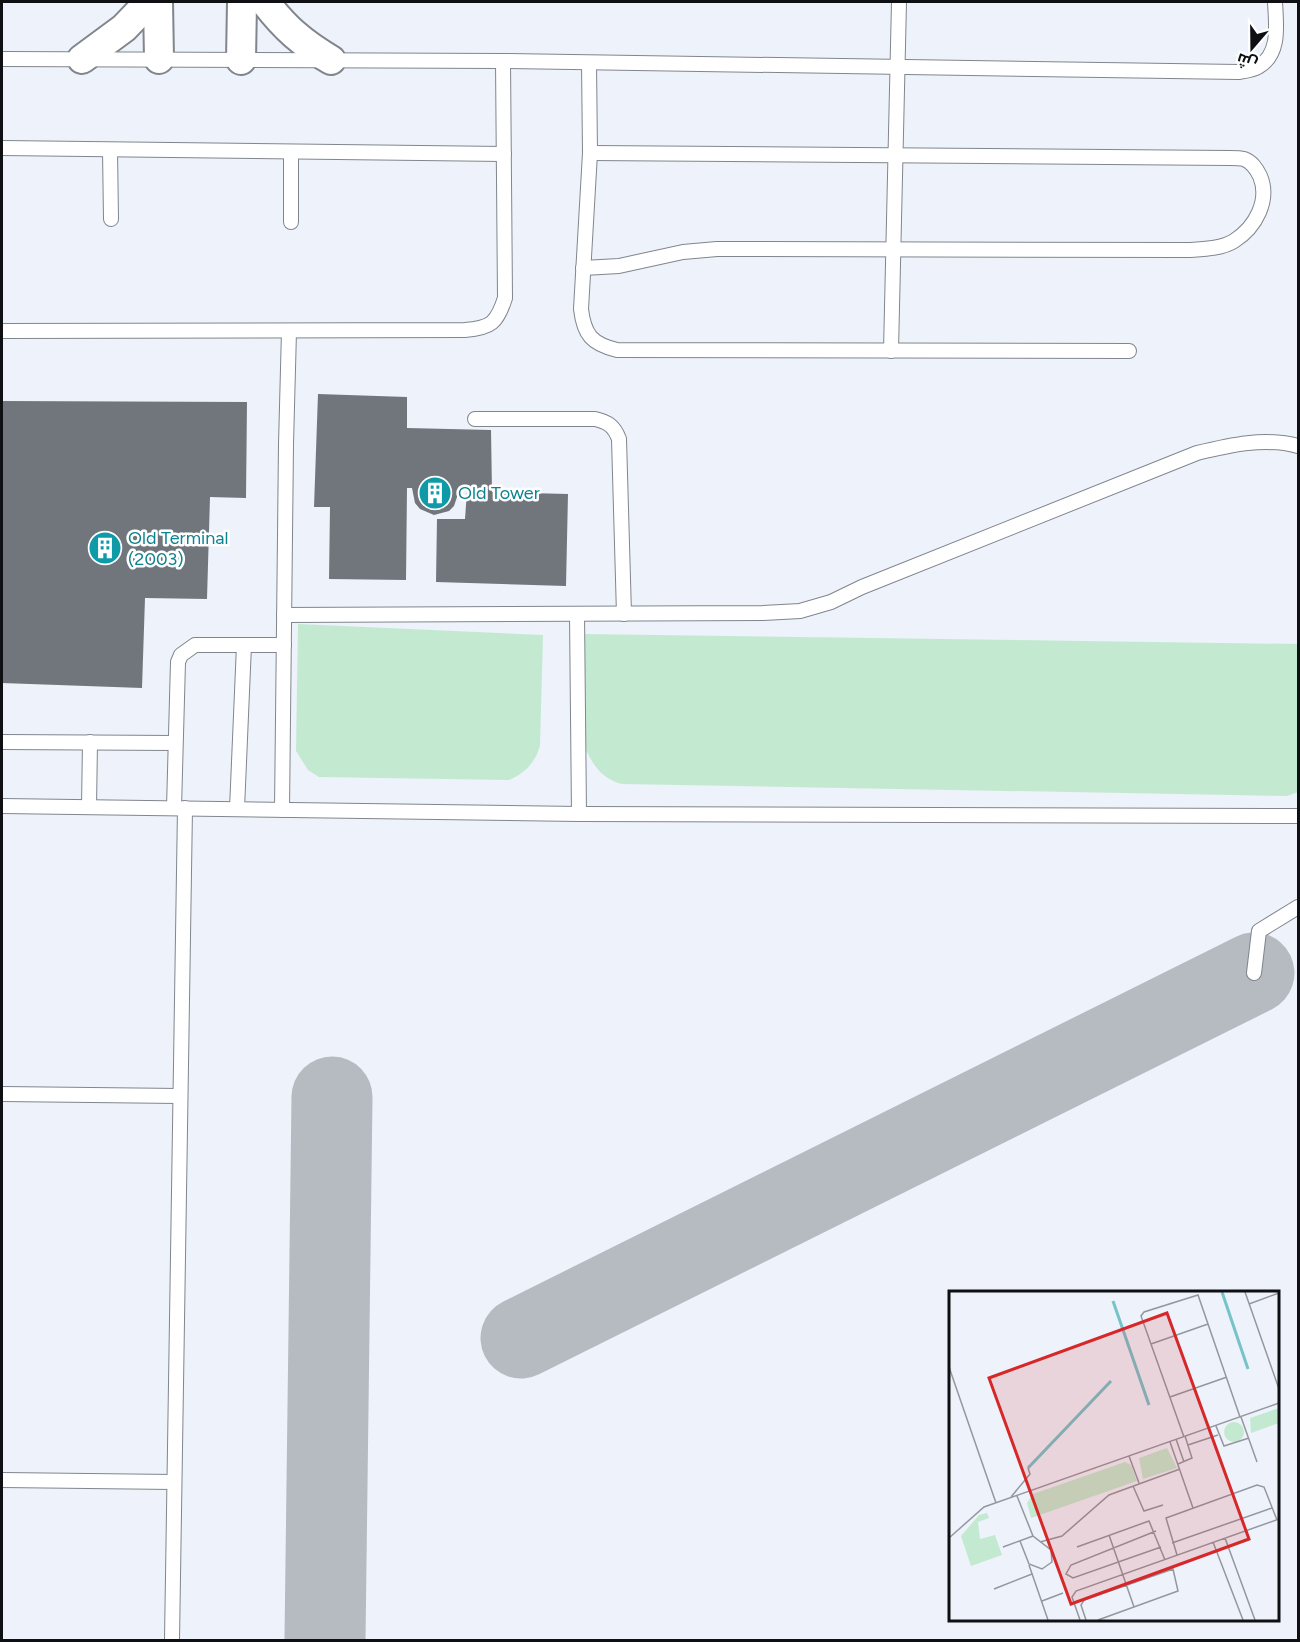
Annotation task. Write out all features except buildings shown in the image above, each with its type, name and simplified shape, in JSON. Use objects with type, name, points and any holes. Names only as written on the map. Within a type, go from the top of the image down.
[{"type":"street","points":[[82,59],[124,28],[149,2]]},
{"type":"street","points":[[158,2],[159,59]]},
{"type":"street","points":[[241,60],[242,2]]},
{"type":"street","points":[[265,2],[281,23],[304,44],[331,60]]},
{"type":"lane","points":[[891,351],[899,2]]},
{"type":"lane","points":[[2,58],[503,61],[1239,72],[1257,68],[1270,56],[1276,38],[1275,2]]},
{"type":"lane","points":[[2,331],[465,330],[484,328],[499,317],[505,298],[503,61]]},
{"type":"lane","points":[[589,63],[590,153],[581,309],[583,324],[590,337],[602,347],[617,350],[1129,351]]},
{"type":"lane","points":[[2,148],[504,154]]},
{"type":"lane","points":[[110,150],[111,219]]},
{"type":"lane","points":[[291,152],[291,222]]},
{"type":"lane","points":[[583,268],[619,266],[683,252],[717,249],[1211,249],[1234,241],[1253,225],[1263,203],[1262,181],[1256,167],[1244,159],[590,153]]},
{"type":"lane","points":[[282,810],[289,331]]},
{"type":"lane","points":[[475,419],[595,419],[615,428],[619,439],[624,614]]},
{"type":"lane","points":[[284,615],[800,611],[831,602],[862,587],[1197,453],[1256,442],[1285,442],[1299,446]]},
{"type":"lane","points":[[577,614],[579,814]]},
{"type":"lane","points":[[172,1641],[180,1096],[179,808],[175,743],[178,662],[181,655],[195,645],[284,645]]},
{"type":"lane","points":[[237,809],[244,645]]},
{"type":"lane","points":[[2,742],[175,743]]},
{"type":"lane","points":[[88,807],[90,742]]},
{"type":"lane","points":[[2,806],[579,814],[1299,816]]},
{"type":"lane","points":[[1254,973],[1259,931],[1299,907]]},
{"type":"lane","points":[[2,1094],[180,1096]]},
{"type":"lane","points":[[2,1480],[174,1482]]},
{"type":"green space","points":[[298,624],[543,635],[540,746],[535,758],[525,771],[509,780],[319,777],[308,770],[296,751]]},
{"type":"green space","points":[[584,634],[1298,644],[1298,792],[1287,796],[622,784],[609,779],[600,771],[586,750]]},
{"type":"taxiway","points":[[521,1338],[1254,973]]},
{"type":"taxiway","points":[[325,1640],[332,1097]]},
{"type":"place","name":"Old Tower","points":[[435,493]]},
{"type":"place","name":"Old Terminal (2003)","points":[[105,548]]}]
